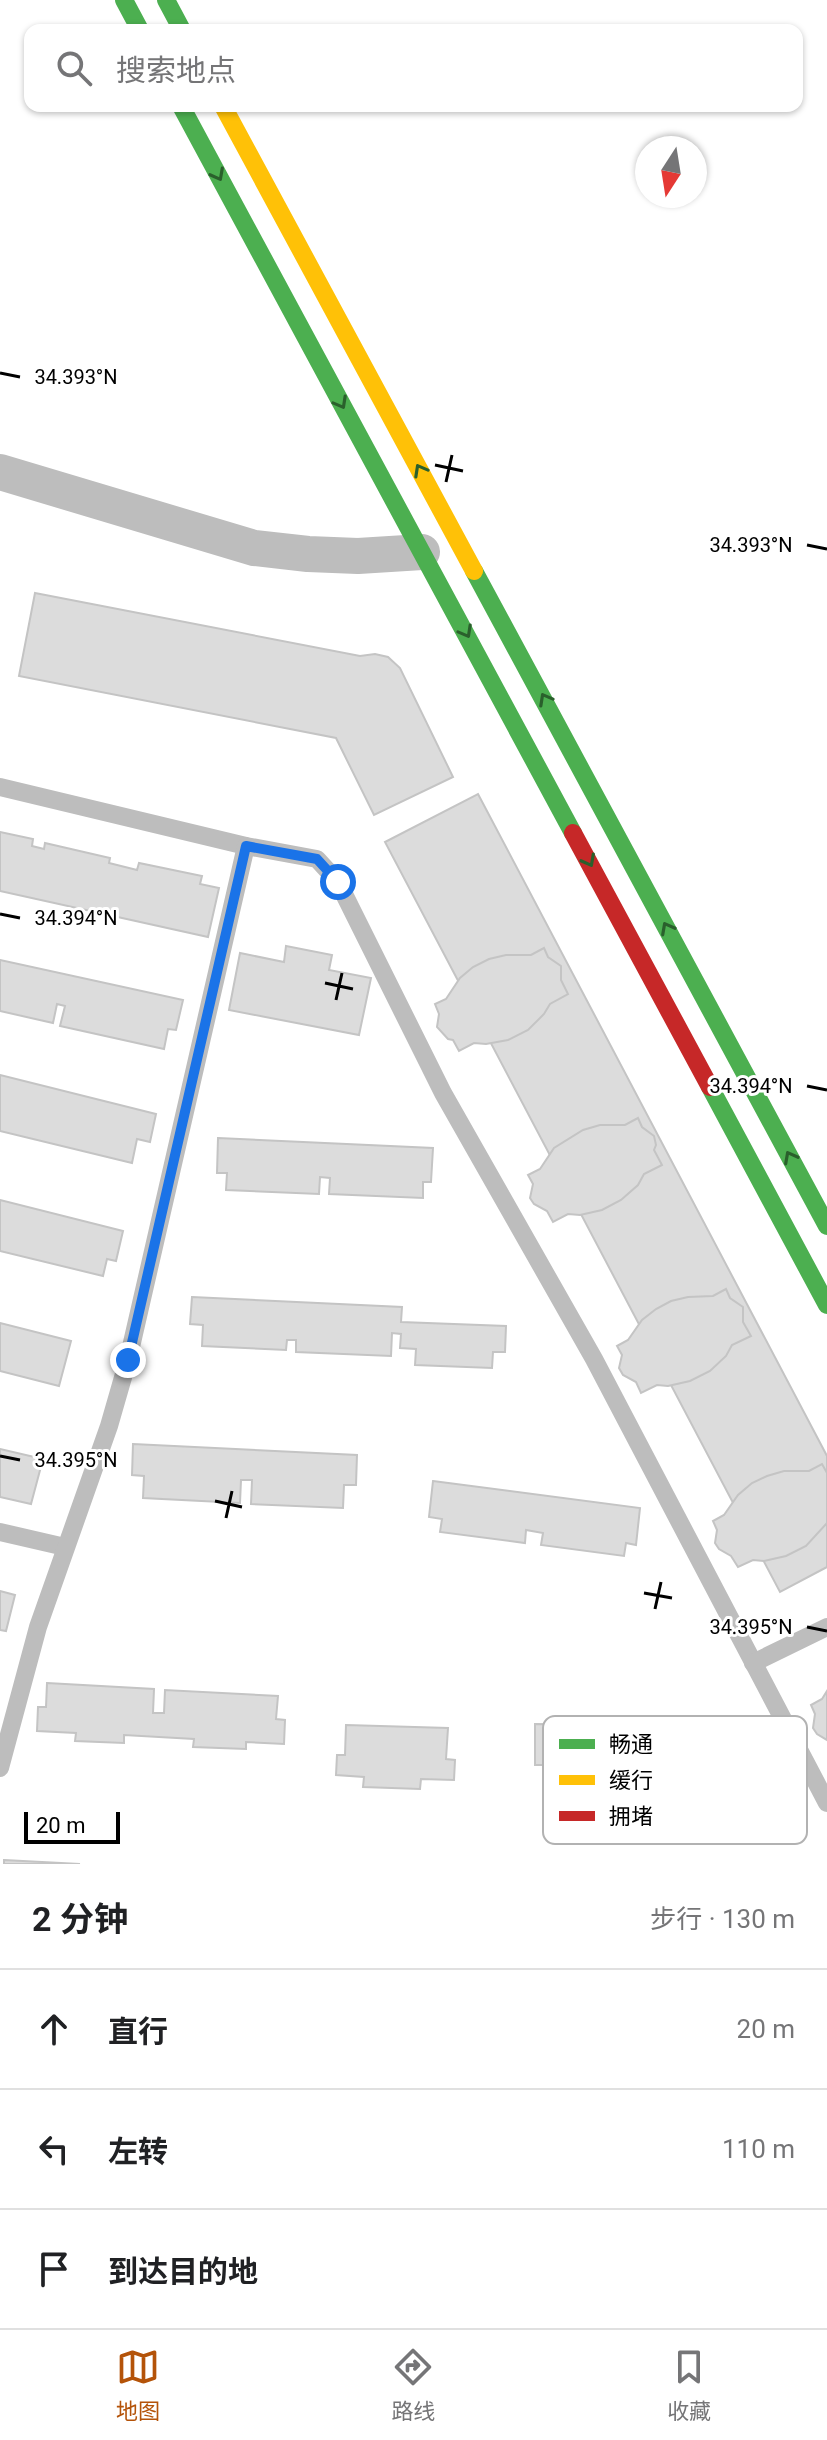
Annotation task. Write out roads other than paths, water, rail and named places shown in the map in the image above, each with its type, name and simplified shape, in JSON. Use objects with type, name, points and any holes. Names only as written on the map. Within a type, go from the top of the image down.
[{"type":"street","points":[[124,0],[137,24]]},
{"type":"street","points":[[166,0],[179,24]]},
{"type":"street","points":[[184,112],[827,1305]]},
{"type":"street","points":[[226,112],[827,1226]]},
{"type":"street","points":[[0,472],[254,548],[358,556],[422,552]]},
{"type":"lane","points":[[0,787],[246,846],[317,859],[338,882],[443,1093],[594,1359],[781,1716]]},
{"type":"lane","points":[[0,1768],[38,1627],[109,1426],[128,1360],[246,846]]},
{"type":"lane","points":[[0,1532],[65,1547]]},
{"type":"lane","points":[[753,1663],[827,1627]]},
{"type":"lane","points":[[807,1765],[827,1803]]}]
